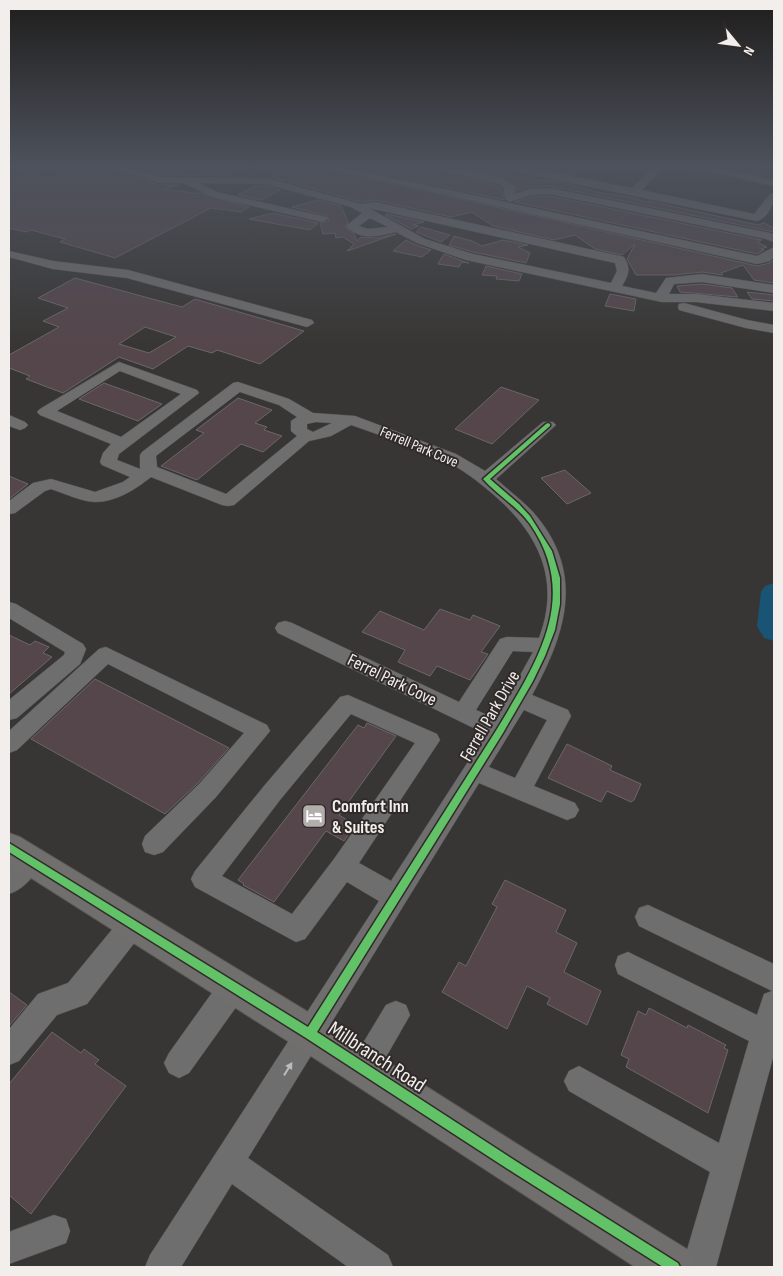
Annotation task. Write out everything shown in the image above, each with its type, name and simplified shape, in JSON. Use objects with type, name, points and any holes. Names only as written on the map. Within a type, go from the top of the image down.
[{"type":"main road","name":"Millbranch Road","points":[[16,863],[133,924],[234,986],[674,1267]]},
{"type":"street","points":[[355,228],[364,232],[381,234],[397,228],[421,241],[470,257],[659,297],[696,298],[774,307]]},
{"type":"street","points":[[471,228],[620,260],[624,266],[623,274],[615,287]]},
{"type":"street","points":[[617,228],[757,260],[766,258],[774,251]]},
{"type":"street","points":[[729,228],[770,236],[774,239]]},
{"type":"street","points":[[9,254],[53,265],[128,274],[307,323]]},
{"type":"street","points":[[659,297],[670,281],[702,278],[774,289]]},
{"type":"street","points":[[659,297],[676,305],[746,324],[774,329]]},
{"type":"street","points":[[122,443],[45,412],[119,366],[192,393],[122,443],[108,456],[108,462],[228,501],[307,435]]},
{"type":"street","points":[[9,509],[39,487],[51,484],[95,497],[110,494],[129,486],[145,473],[148,455],[238,386],[284,402],[310,418]]},
{"type":"street","points":[[310,418],[299,421],[299,431],[312,437],[325,433],[350,419]]},
{"type":"street","name":"Ferrell Park Cove","points":[[310,418],[350,419],[450,457],[486,479]]},
{"type":"street","points":[[486,479],[548,425]]},
{"type":"street","name":"Ferrell Park Drive","points":[[162,1267],[500,731],[519,699],[554,626],[558,605],[558,584],[553,562],[544,540],[527,516],[486,479]]},
{"type":"street","points":[[9,609],[76,649],[73,659],[9,712]]},
{"type":"street","name":"Ferrel Park Cove","points":[[285,628],[500,731]]},
{"type":"street","points":[[463,714],[507,644],[546,645]]},
{"type":"street","points":[[9,744],[106,654],[259,731],[208,790],[154,844]]},
{"type":"street","points":[[519,699],[560,716],[520,790]]},
{"type":"street","points":[[348,704],[429,740],[343,867],[296,930],[204,879],[272,793],[348,704]]},
{"type":"street","points":[[475,771],[567,810]]},
{"type":"street","points":[[343,867],[396,897]]},
{"type":"street","points":[[648,917],[774,978]]},
{"type":"street","points":[[9,1051],[48,1004],[77,994],[133,924]]},
{"type":"street","points":[[628,965],[766,1034]]},
{"type":"street","points":[[179,1063],[234,986]]},
{"type":"street","points":[[699,1267],[774,1004]]},
{"type":"street","points":[[364,1068],[396,1015]]},
{"type":"street","points":[[579,1081],[728,1165]]},
{"type":"street","points":[[229,1162],[376,1267]]},
{"type":"street","points":[[9,1248],[54,1231]]},
{"type":"building","points":[[9,228],[173,228],[115,258],[60,242],[65,239],[31,230],[26,232]]},
{"type":"building","points":[[296,228],[313,228],[310,230]]},
{"type":"building","points":[[321,228],[346,228],[354,234],[357,241],[361,237],[377,238],[396,234],[347,251],[354,244],[343,237],[336,238],[335,233],[323,234]]},
{"type":"building","points":[[423,228],[450,235],[441,242],[416,232]]},
{"type":"building","points":[[500,228],[587,228],[757,266],[770,263],[774,259],[774,283],[754,280],[743,265],[721,273],[723,275],[702,272],[674,275],[636,275],[627,259],[635,244],[622,255],[595,249],[575,235],[554,240]]},
{"type":"building","points":[[634,228],[702,228],[762,240],[757,242],[767,247],[761,249],[764,250],[757,254]]},
{"type":"building","points":[[752,228],[773,228],[774,232]]},
{"type":"building","points":[[454,236],[482,246],[503,240],[528,245],[518,247],[530,253],[526,263],[473,252],[449,245]]},
{"type":"building","points":[[406,240],[431,250],[422,257],[393,251]]},
{"type":"building","points":[[444,254],[469,263],[462,262],[459,267],[438,264]]},
{"type":"building","points":[[486,266],[522,274],[519,281],[496,279],[497,276],[482,275]]},
{"type":"building","points":[[75,278],[182,307],[195,299],[304,331],[260,364],[217,350],[212,353],[188,346],[153,369],[119,357],[63,393],[26,379],[30,376],[9,368],[9,355],[59,327],[43,321],[68,308],[38,298]],"holes":[[[145,327],[176,337],[149,353],[119,344]]]},
{"type":"building","points":[[702,284],[732,288],[738,297],[680,292],[677,286]]},
{"type":"building","points":[[747,292],[774,295],[774,301],[752,299]]},
{"type":"building","points":[[610,294],[636,299],[634,311],[605,306]]},
{"type":"building","points":[[104,383],[162,404],[138,421],[79,399]]},
{"type":"building","points":[[501,387],[539,400],[492,444],[455,429]]},
{"type":"building","points":[[238,398],[272,410],[255,423],[267,427],[264,430],[282,436],[263,452],[241,444],[197,480],[161,466],[204,433],[196,430]]},
{"type":"building","points":[[565,470],[591,493],[567,504],[541,478]]},
{"type":"building","points":[[9,476],[28,484],[9,499]]},
{"type":"building","points":[[440,609],[470,620],[473,615],[500,626],[481,652],[488,654],[470,680],[437,666],[430,676],[398,662],[405,650],[362,632],[380,611],[424,630]]},
{"type":"building","points":[[9,635],[30,645],[35,641],[49,647],[43,653],[52,657],[9,694]]},
{"type":"building","points":[[95,679],[229,748],[199,782],[165,814],[31,739]]},
{"type":"building","name":"Comfort Inn & Suites","points":[[367,723],[396,736],[339,815],[355,825],[344,841],[326,831],[274,902],[243,885],[238,880],[358,725],[364,728]]},
{"type":"building","points":[[567,744],[612,766],[610,770],[641,784],[634,800],[631,802],[607,791],[601,802],[548,778]]},
{"type":"building","points":[[505,880],[566,910],[556,932],[577,943],[564,972],[601,991],[587,1025],[547,1004],[550,998],[527,986],[507,1029],[442,992],[459,962],[466,966],[497,907],[492,904]]},
{"type":"building","points":[[9,992],[27,1005],[9,1026]]},
{"type":"building","points":[[649,1008],[687,1028],[688,1025],[726,1045],[724,1048],[728,1050],[708,1113],[626,1067],[629,1059],[621,1055],[638,1011],[646,1015]]},
{"type":"building","points":[[52,1032],[81,1053],[84,1049],[99,1060],[95,1064],[126,1086],[31,1214],[9,1195],[9,1084]]},
{"type":"waterway","points":[[774,592],[771,626],[774,631]]},
{"type":"cycle path","points":[[310,1034],[500,731],[542,656],[557,604],[556,578],[549,551],[528,518],[486,479],[548,425]]},
{"type":"cycle path","points":[[9,847],[310,1034],[518,1169],[674,1267]]},
{"type":"place","name":"Comfort Inn & Suites","points":[[314,816]]}]
